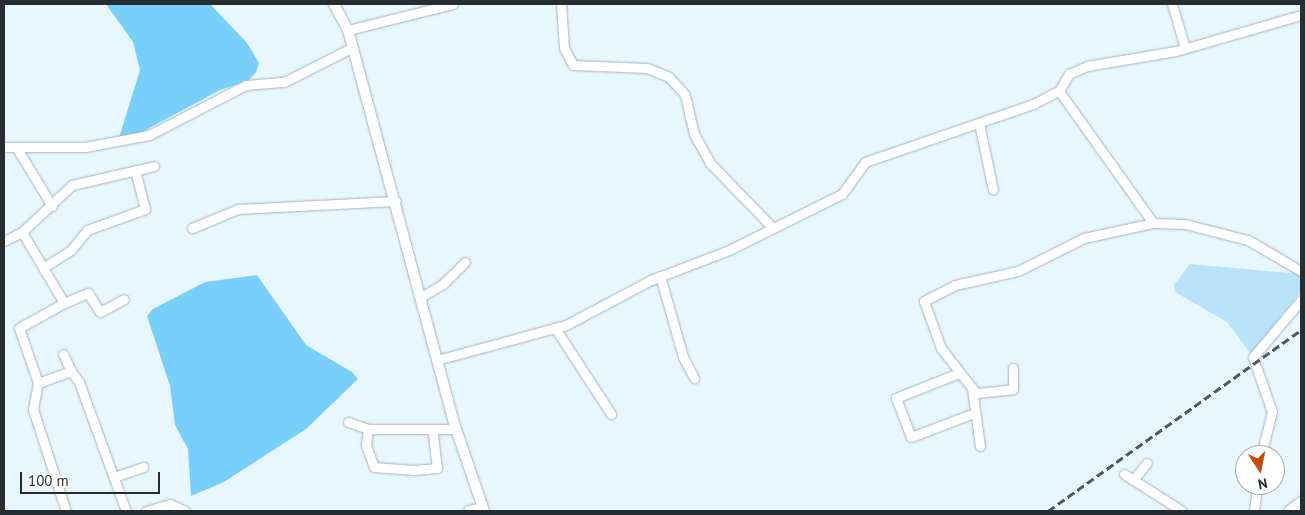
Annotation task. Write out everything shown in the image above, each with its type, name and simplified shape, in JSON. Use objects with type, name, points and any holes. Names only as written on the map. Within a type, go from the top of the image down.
[{"type":"main road","points":[[1289,511],[1301,502]]},
{"type":"street","points":[[334,4],[348,30],[396,201],[456,429],[484,510],[469,511]]},
{"type":"street","points":[[348,30],[453,4]]},
{"type":"street","points":[[561,4],[564,48],[573,65],[647,68],[669,76],[685,95],[694,134],[710,163],[772,227]]},
{"type":"street","points":[[1172,4],[1185,48]]},
{"type":"street","points":[[437,360],[556,328],[660,276],[729,250],[772,227],[842,194],[865,162],[925,138],[978,123],[1059,92],[1069,74],[1087,66],[1185,48],[1301,16]]},
{"type":"street","points":[[4,147],[85,147],[149,135],[246,85],[284,82],[353,48]]},
{"type":"street","points":[[1059,92],[1153,223]]},
{"type":"street","points":[[978,123],[988,153],[993,190]]},
{"type":"street","points":[[16,147],[52,206]]},
{"type":"street","points":[[4,241],[22,232],[52,206],[72,185],[154,166]]},
{"type":"street","points":[[44,267],[71,250],[87,230],[146,209],[135,170]]},
{"type":"street","points":[[192,228],[238,209],[396,201]]},
{"type":"street","points":[[1013,368],[1013,389],[977,393],[959,373],[941,348],[924,301],[955,285],[1018,271],[1084,238],[1153,223],[1185,224],[1248,240],[1301,271]]},
{"type":"street","points":[[22,232],[64,303]]},
{"type":"street","points":[[421,297],[443,284],[465,262]]},
{"type":"street","points":[[660,276],[683,357],[694,378]]},
{"type":"street","points":[[66,511],[33,409],[38,383],[19,328],[88,292],[100,312],[124,299]]},
{"type":"street","points":[[1264,445],[1272,412],[1253,357],[1301,300]]},
{"type":"street","points":[[556,328],[611,414]]},
{"type":"street","points":[[63,354],[70,371],[79,382],[126,511]]},
{"type":"street","points":[[38,383],[70,371]]},
{"type":"street","points":[[959,373],[896,398],[911,437],[974,413]]},
{"type":"street","points":[[972,388],[980,446]]},
{"type":"street","points":[[348,422],[368,430],[433,433],[456,429]]},
{"type":"street","points":[[368,430],[366,445],[374,467],[414,470],[437,468],[433,433]]},
{"type":"street","points":[[1133,480],[1147,463]]},
{"type":"street","points":[[114,477],[142,467]]},
{"type":"street","points":[[1124,474],[1182,511]]},
{"type":"street","points":[[1254,511],[1256,495]]},
{"type":"street","points":[[146,511],[170,504],[185,511]]},
{"type":"shaded area","points":[[1190,264],[1301,274],[1301,291],[1251,354],[1227,322],[1175,292],[1174,285]]},
{"type":"water","points":[[106,4],[210,4],[247,43],[259,63],[256,72],[248,81],[220,90],[142,132],[119,138],[140,70],[133,42]]},
{"type":"water","points":[[257,275],[306,345],[352,372],[358,379],[306,429],[224,482],[191,496],[188,449],[175,425],[170,386],[147,316],[153,309],[205,282]]},
{"type":"railway","points":[[1048,511],[1301,330]]}]
